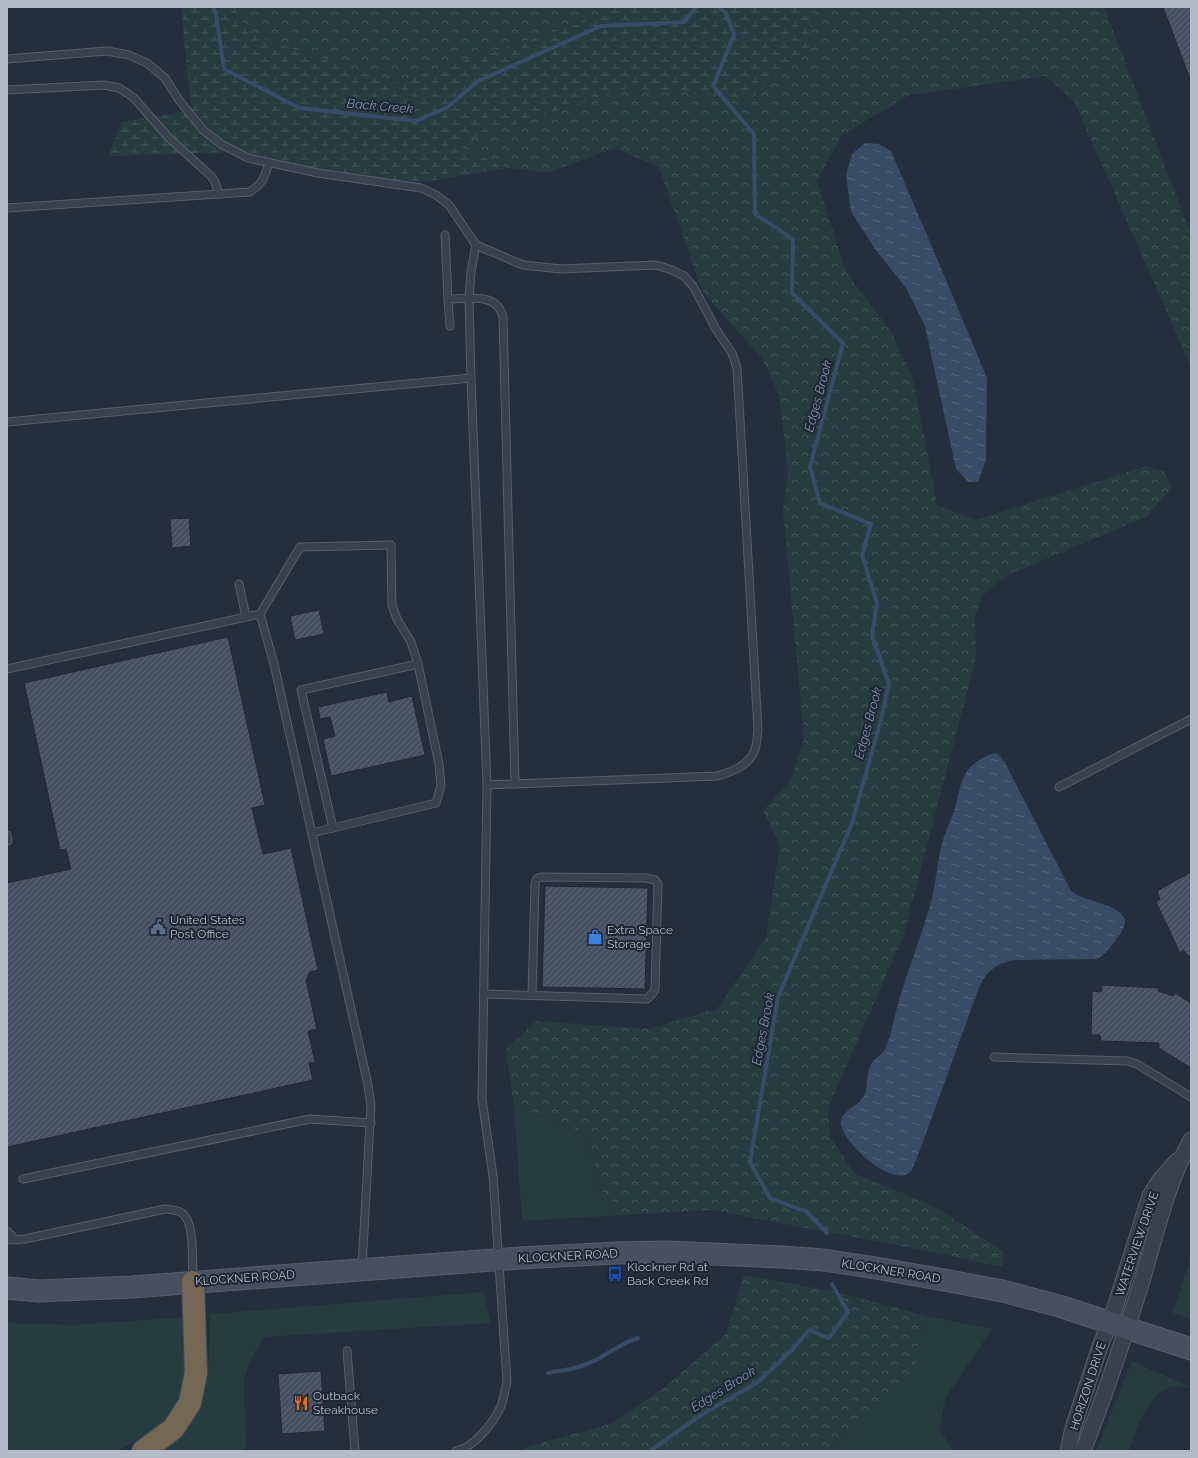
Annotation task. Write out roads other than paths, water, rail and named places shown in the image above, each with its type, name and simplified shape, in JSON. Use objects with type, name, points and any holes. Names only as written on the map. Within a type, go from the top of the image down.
[{"type":"highway","points":[[143,1451],[173,1429],[190,1403],[196,1373],[193,1282]]},
{"type":"main road","name":"KLOCKNER ROAD","points":[[7,1288],[39,1291],[132,1287],[362,1269],[617,1253],[667,1252],[782,1257],[823,1260],[1002,1291],[1059,1306],[1191,1349]]},
{"type":"street","name":"WATERVIEW DRIVE","points":[[1119,1326],[1150,1196],[1160,1180],[1188,1145]]},
{"type":"street","name":"HORIZON DRIVE","points":[[1068,1451],[1073,1428],[1100,1346],[1119,1326]]},
{"type":"street","name":"HORIZON DRIVE","points":[[1083,1451],[1098,1411],[1119,1326]]},
{"type":"lane","points":[[7,59],[107,51],[129,55],[147,63],[166,78],[179,100],[203,130],[221,144],[248,158],[318,173],[421,188],[436,195],[449,205],[476,245],[523,265],[561,269],[656,265],[684,276],[693,286],[716,331],[732,353],[737,368],[758,730],[754,752],[745,764],[733,771],[717,776],[487,785]]},
{"type":"lane","points":[[7,90],[104,85],[126,91],[170,138],[211,176],[215,182],[219,194]]},
{"type":"lane","points":[[7,208],[249,192],[258,187],[264,179],[269,163]]},
{"type":"lane","points":[[445,235],[450,326]]},
{"type":"lane","points":[[456,1451],[462,1450],[480,1436],[494,1418],[501,1404],[506,1387],[507,1370],[493,1176],[482,1098],[487,785],[469,299],[476,245]]},
{"type":"lane","points":[[448,299],[488,299],[496,303],[502,309],[504,317],[515,784]]},
{"type":"lane","points":[[7,422],[472,378]]},
{"type":"lane","points":[[7,669],[260,614],[300,547],[391,545],[392,605],[397,619],[411,642],[418,664],[440,764],[442,786],[436,803],[312,833]]},
{"type":"lane","points":[[239,584],[246,618]]},
{"type":"lane","points":[[260,614],[274,664],[368,1085],[371,1105],[371,1123],[362,1269]]},
{"type":"lane","points":[[333,828],[301,690],[418,664]]},
{"type":"lane","points":[[1060,787],[1191,719]]},
{"type":"lane","points":[[484,994],[532,994],[647,999],[651,996],[655,989],[658,884],[655,880],[646,878],[538,878],[535,881],[532,994]]},
{"type":"lane","points":[[994,1057],[1127,1061],[1137,1064],[1191,1097]]},
{"type":"lane","points":[[23,1180],[310,1119],[371,1123]]},
{"type":"lane","points":[[7,1240],[25,1239],[165,1209],[176,1210],[184,1214],[189,1224],[193,1282]]},
{"type":"lane","points":[[7,1231],[16,1240]]},
{"type":"lane","points":[[347,1350],[355,1451]]},
{"type":"water","points":[[865,143],[879,144],[891,151],[987,378],[986,460],[978,482],[968,482],[956,469],[925,326],[906,288],[875,249],[851,211],[846,175],[852,154]]},
{"type":"water","points":[[995,753],[999,755],[1005,763],[1071,891],[1079,896],[1106,905],[1118,911],[1125,920],[1125,924],[1108,950],[1096,959],[1013,960],[1006,962],[990,971],[977,993],[912,1170],[904,1175],[893,1174],[881,1169],[857,1150],[842,1129],[841,1121],[845,1113],[863,1098],[866,1091],[871,1064],[885,1049],[892,1030],[900,997],[928,911],[942,843],[955,808],[964,777],[975,763]]},
{"type":"waterway","name":"Back Creek","points":[[213,7],[216,15],[224,69],[299,108],[416,121],[448,107],[478,81],[601,26],[684,22],[696,7]]},
{"type":"waterway","name":"Edges Brook","points":[[718,7],[726,13],[734,35],[713,86],[754,134],[755,214],[793,239],[792,293],[843,343],[810,467],[820,503],[871,524],[862,555],[877,603],[872,636],[889,684],[881,720],[852,823],[778,997],[750,1162],[770,1198],[807,1212],[827,1233]]},
{"type":"waterway","name":"Edges Brook","points":[[650,1451],[701,1415],[758,1382],[793,1349],[809,1330],[829,1338],[848,1312],[832,1284]]},
{"type":"waterway","points":[[548,1373],[590,1363],[638,1338]]},
{"type":"place","name":"United States Post Office","points":[[158,927]]},
{"type":"place","name":"Extra Space Storage","points":[[595,937]]},
{"type":"place","name":"Klockner Rd at Back Creek Rd","points":[[615,1274]]},
{"type":"place","name":"Outback Steakhouse","points":[[301,1403]]}]
